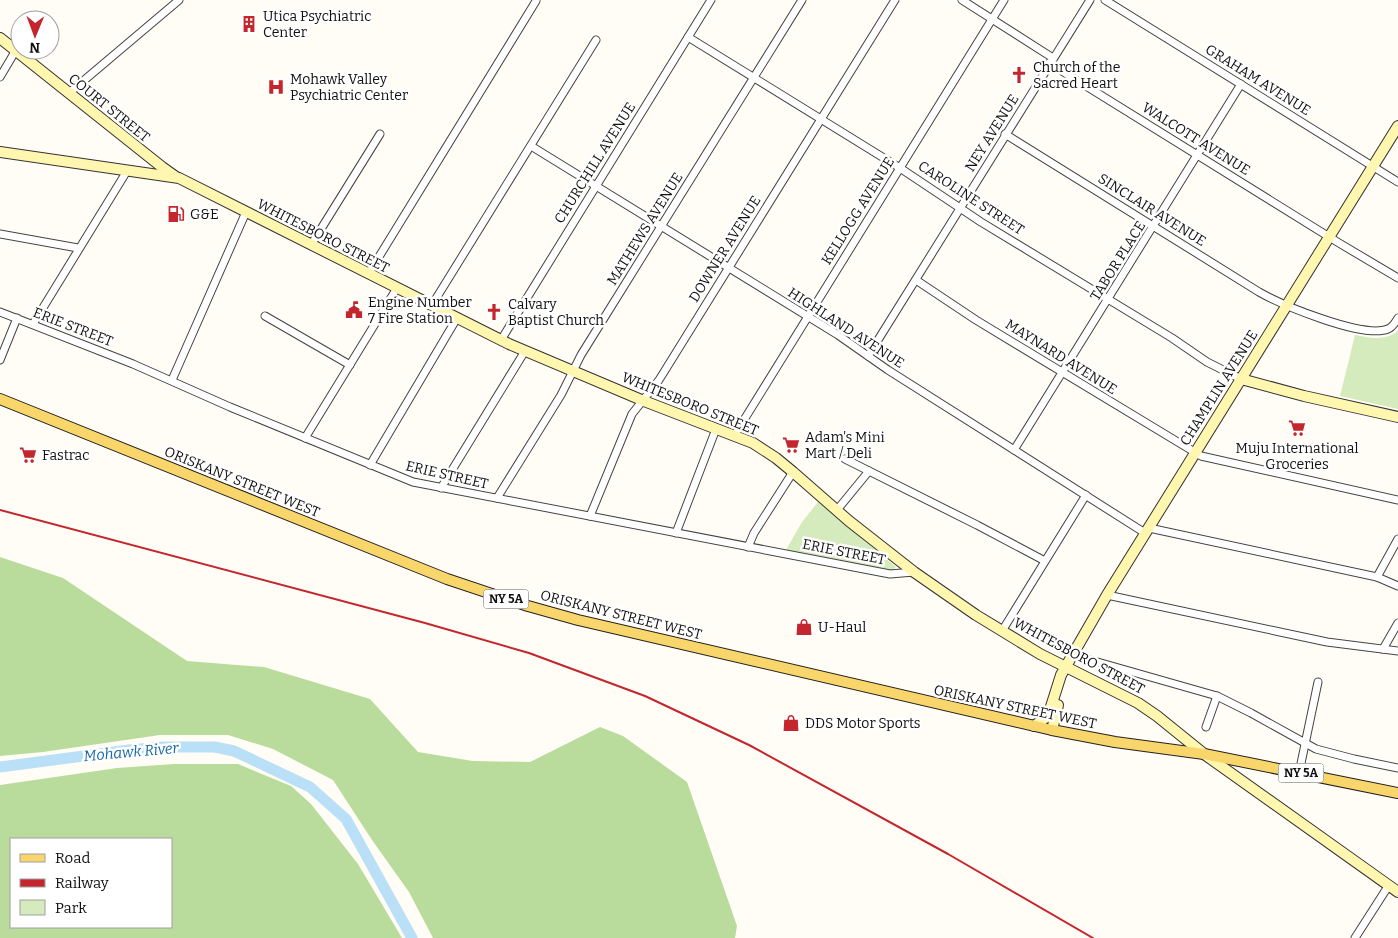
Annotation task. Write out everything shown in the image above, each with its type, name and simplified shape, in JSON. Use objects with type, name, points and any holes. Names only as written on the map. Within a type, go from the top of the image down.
[{"type":"main road","name":"ORISKANY STREET WEST","points":[[0,399],[408,564],[528,606],[590,624],[1052,730],[1115,742],[1204,754]]},
{"type":"main road","name":"NY 5A","points":[[1204,754],[1398,793]]},
{"type":"street","points":[[69,93],[179,0]]},
{"type":"street","name":"CHURCHILL AVENUE","points":[[501,340],[711,0]]},
{"type":"street","name":"MATHEWS AVENUE","points":[[497,498],[561,395],[581,355],[660,226],[802,0]]},
{"type":"street","name":"DOWNER AVENUE","points":[[590,516],[632,414],[659,380],[895,0]]},
{"type":"street","name":"WALCOTT AVENUE","points":[[962,0],[1006,27],[1051,60],[1198,155],[1398,278]]},
{"type":"street","name":"KELLOGG AVENUE","points":[[734,436],[1004,0]]},
{"type":"street","name":"NEY AVENUE","points":[[868,356],[1090,0]]},
{"type":"street","name":"GRAHAM AVENUE","points":[[1105,0],[1398,182]]},
{"type":"street","points":[[369,273],[536,2]]},
{"type":"street","name":"CAROLINE STREET","points":[[688,36],[900,168],[960,208],[1172,338],[1207,362],[1241,379]]},
{"type":"street","points":[[432,305],[596,40]]},
{"type":"street","points":[[0,77],[10,60]]},
{"type":"street","name":"COURT STREET","points":[[28,60],[162,168],[179,178]]},
{"type":"street","name":"TABOR PLACE","points":[[1014,450],[1241,84]]},
{"type":"street","name":"CHAMPLIN AVENUE","points":[[1034,726],[1048,716],[1061,675],[1107,595],[1398,126]]},
{"type":"street","points":[[311,245],[380,134]]},
{"type":"street","name":"SINCLAIR AVENUE","points":[[1005,134],[1259,292],[1286,306],[1343,325],[1374,330],[1389,329],[1398,318]]},
{"type":"street","name":"HIGHLAND AVENUE","points":[[531,146],[808,316],[904,381],[1086,495],[1147,530]]},
{"type":"street","name":"WHITESBORO STREET","points":[[0,152],[179,178],[501,340],[573,372],[763,449],[794,472],[837,510],[914,572],[1002,631],[1066,667],[1138,703],[1163,720],[1204,754],[1394,888]]},
{"type":"street","points":[[33,324],[127,171]]},
{"type":"street","points":[[172,380],[246,212]]},
{"type":"street","points":[[0,234],[78,248]]},
{"type":"street","name":"MAYNARD AVENUE","points":[[916,280],[976,320],[1195,454],[1210,460],[1398,500]]},
{"type":"street","points":[[305,438],[397,288]]},
{"type":"street","name":"ERIE STREET","points":[[0,312],[172,380],[230,407],[413,482],[890,574],[914,572]]},
{"type":"street","points":[[265,316],[350,365]]},
{"type":"street","points":[[0,360],[16,318]]},
{"type":"street","points":[[370,465],[458,318]]},
{"type":"street","points":[[441,488],[525,351]]},
{"type":"street","points":[[1241,379],[1304,396],[1398,417]]},
{"type":"street","points":[[676,533],[716,429]]},
{"type":"street","points":[[845,459],[1045,561]]},
{"type":"street","points":[[837,510],[869,471]]},
{"type":"street","points":[[748,547],[754,533],[794,472]]},
{"type":"street","points":[[1002,631],[1086,495]]},
{"type":"street","points":[[1147,530],[1377,577],[1398,586]]},
{"type":"street","points":[[1377,577],[1398,539]]},
{"type":"street","points":[[1107,595],[1327,642],[1398,651]]},
{"type":"street","points":[[1383,650],[1398,623]]},
{"type":"street","points":[[1073,655],[1216,696],[1316,749],[1398,768]]},
{"type":"street","name":"CHAMPLIN AVENUE","points":[[1052,730],[1066,667]]},
{"type":"street","points":[[1299,773],[1318,682]]},
{"type":"street","points":[[1206,727],[1216,696]]},
{"type":"street","points":[[1355,938],[1394,888]]},
{"type":"green space","points":[[1398,331],[1398,409],[1340,396],[1355,335],[1372,338],[1383,337]]},
{"type":"green space","points":[[818,502],[896,567],[892,571],[786,550],[802,522]]},
{"type":"green space","points":[[0,557],[63,578],[187,661],[264,667],[370,699],[418,752],[473,761],[530,762],[600,727],[623,736],[687,782],[737,926],[735,938],[433,938],[409,892],[333,780],[273,749],[228,735],[160,735],[43,752],[0,756]]},
{"type":"green space","points":[[174,764],[238,764],[291,786],[311,804],[358,864],[402,938],[0,938],[0,785],[117,768]]},
{"type":"waterway","name":"Mohawk River","points":[[0,767],[163,747],[215,747],[234,751],[310,787],[346,819],[412,938]]},
{"type":"railway","points":[[0,510],[425,623],[529,653],[645,696],[749,745],[948,854],[1093,938]]},
{"type":"place","name":"Utica Psychiatric Center","points":[[249,24]]},
{"type":"place","name":"Church of the Sacred Heart","points":[[1019,75]]},
{"type":"place","name":"Mohawk Valley Psychiatric Center","points":[[276,87]]},
{"type":"place","name":"G&E","points":[[176,214]]},
{"type":"place","name":"Engine Number 7 Fire Station","points":[[354,310]]},
{"type":"place","name":"Calvary Baptist Church","points":[[494,312]]},
{"type":"place","name":"Muju International Groceries","points":[[1297,428]]},
{"type":"place","name":"Adam's Mini Mart / Deli","points":[[791,445]]},
{"type":"place","name":"Fastrac","points":[[28,455]]},
{"type":"place","name":"U-Haul","points":[[804,627]]},
{"type":"place","name":"DDS Motor Sports","points":[[791,723]]}]
